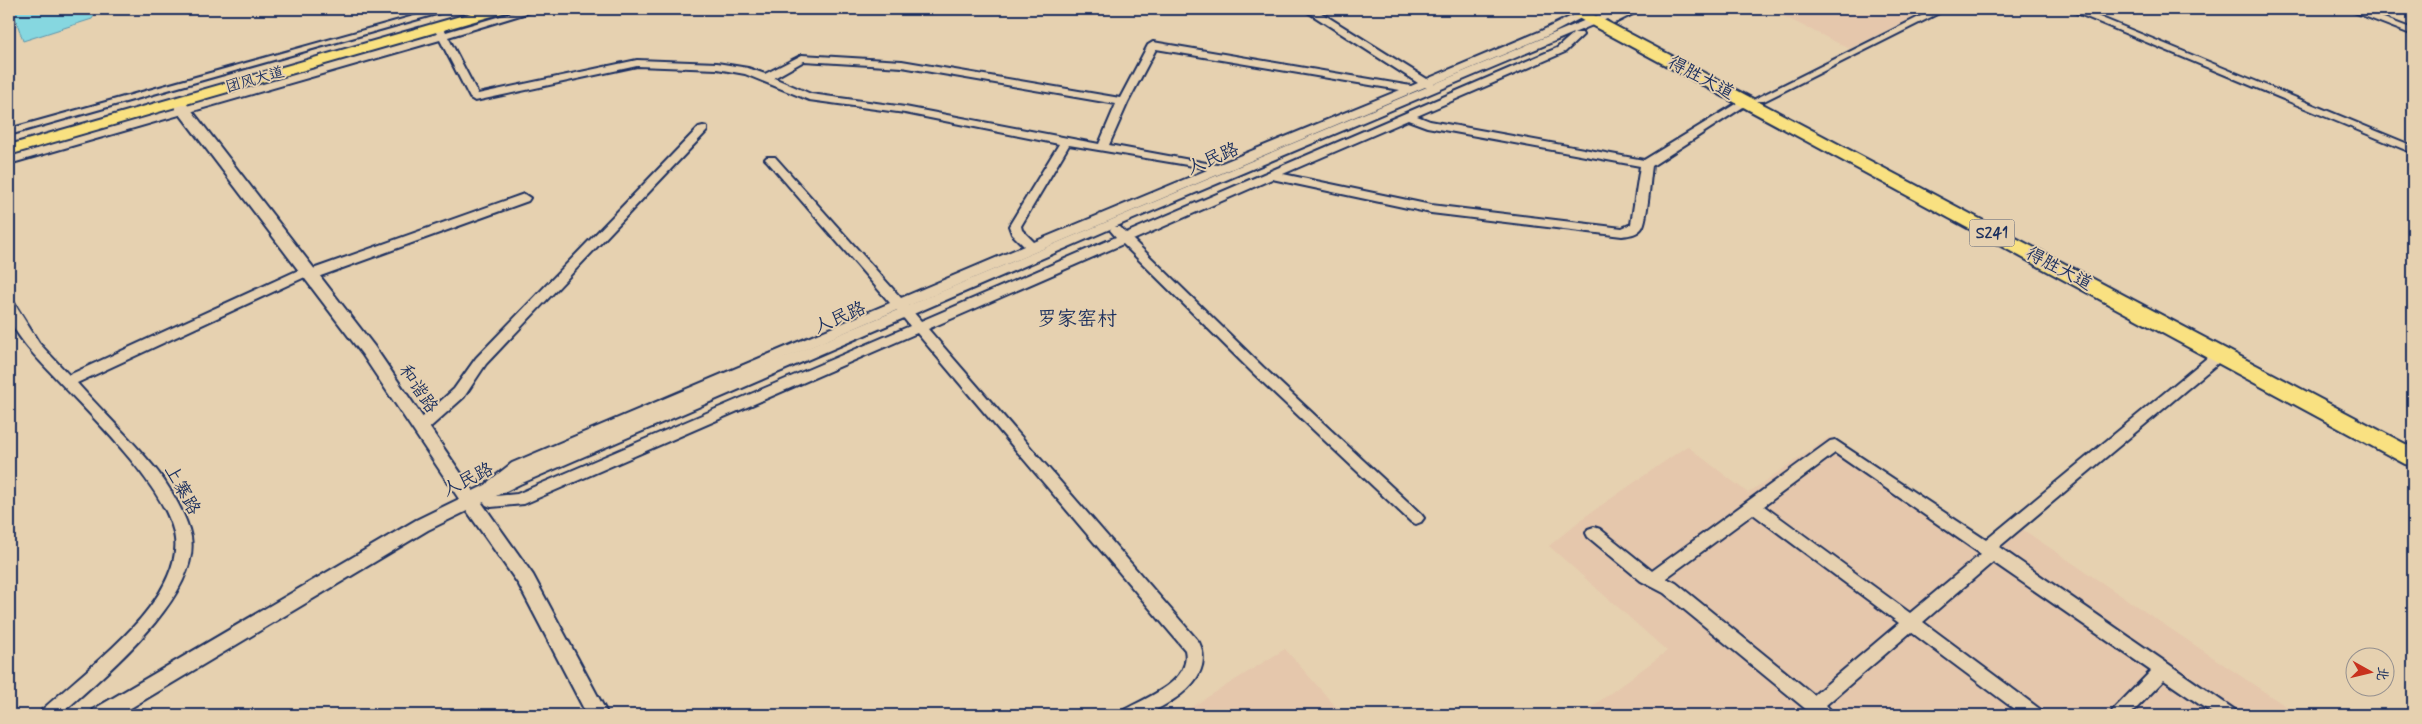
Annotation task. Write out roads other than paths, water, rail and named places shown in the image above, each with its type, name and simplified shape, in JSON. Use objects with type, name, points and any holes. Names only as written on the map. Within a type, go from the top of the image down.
[{"type":"main road","name":"团风大道","points":[[9,143],[479,9]]},
{"type":"main road","name":"团风大道","points":[[9,150],[182,106],[441,31],[501,9]]},
{"type":"main road","name":"得胜大道","points":[[1595,14],[2219,355],[2413,458]]},
{"type":"main road","name":"得胜大道","points":[[1753,101],[2413,445]]},
{"type":"street","points":[[9,132],[449,9]]},
{"type":"street","points":[[535,9],[441,31],[474,98],[637,63],[717,66],[748,70],[809,97],[905,110],[1066,141],[1200,164],[1225,171]]},
{"type":"street","points":[[1308,9],[1426,88]]},
{"type":"street","name":"人民路","points":[[101,715],[422,525],[909,315],[1225,171],[1426,88],[1595,14],[1637,9]]},
{"type":"street","points":[[1406,116],[1427,124],[1646,164],[1753,101],[1942,9]]},
{"type":"street","points":[[2072,9],[2413,150]]},
{"type":"street","points":[[2351,9],[2413,32]]},
{"type":"street","name":"人民路","points":[[909,315],[1120,234],[1254,172],[1578,35],[1595,14]]},
{"type":"street","points":[[1416,518],[1258,370],[1120,234],[1270,175],[1561,50],[1578,35]]},
{"type":"street","points":[[1103,147],[1123,102],[1153,45],[1426,88]]},
{"type":"street","points":[[766,78],[802,58],[884,63],[913,65],[991,81],[1123,102]]},
{"type":"street","points":[[9,161],[182,106]]},
{"type":"street","name":"和谐路","points":[[182,106],[368,350],[420,428],[480,501],[526,580],[598,715]]},
{"type":"street","points":[[420,428],[459,393],[481,361],[703,130]]},
{"type":"street","points":[[1032,247],[1016,231],[1015,226],[1066,141]]},
{"type":"street","points":[[771,159],[909,315],[1193,648],[1197,659],[1196,667],[1188,680],[1130,715]]},
{"type":"street","points":[[1254,172],[1431,209],[1622,232],[1630,231],[1637,225],[1646,164]]},
{"type":"street","points":[[909,315],[1032,247],[1225,171]]},
{"type":"street","points":[[69,381],[309,273],[524,198]]},
{"type":"street","name":"上寨路","points":[[9,306],[34,346],[69,381],[150,472],[177,516],[182,533],[183,551],[172,587],[155,613],[130,640],[48,715]]},
{"type":"street","points":[[1594,533],[1653,579],[1670,588],[1820,710],[1990,550],[2219,355]]},
{"type":"street","points":[[1653,579],[1835,445],[2230,715]]},
{"type":"street","name":"人民路","points":[[123,715],[480,501]]},
{"type":"street","points":[[1753,506],[2034,715]]},
{"type":"street","points":[[2119,715],[2163,670]]},
{"type":"water","points":[[9,9],[98,9],[92,19],[23,41],[15,17],[9,12]]},
{"type":"district","name":"罗家窑村","points":[[1077,319]]}]
